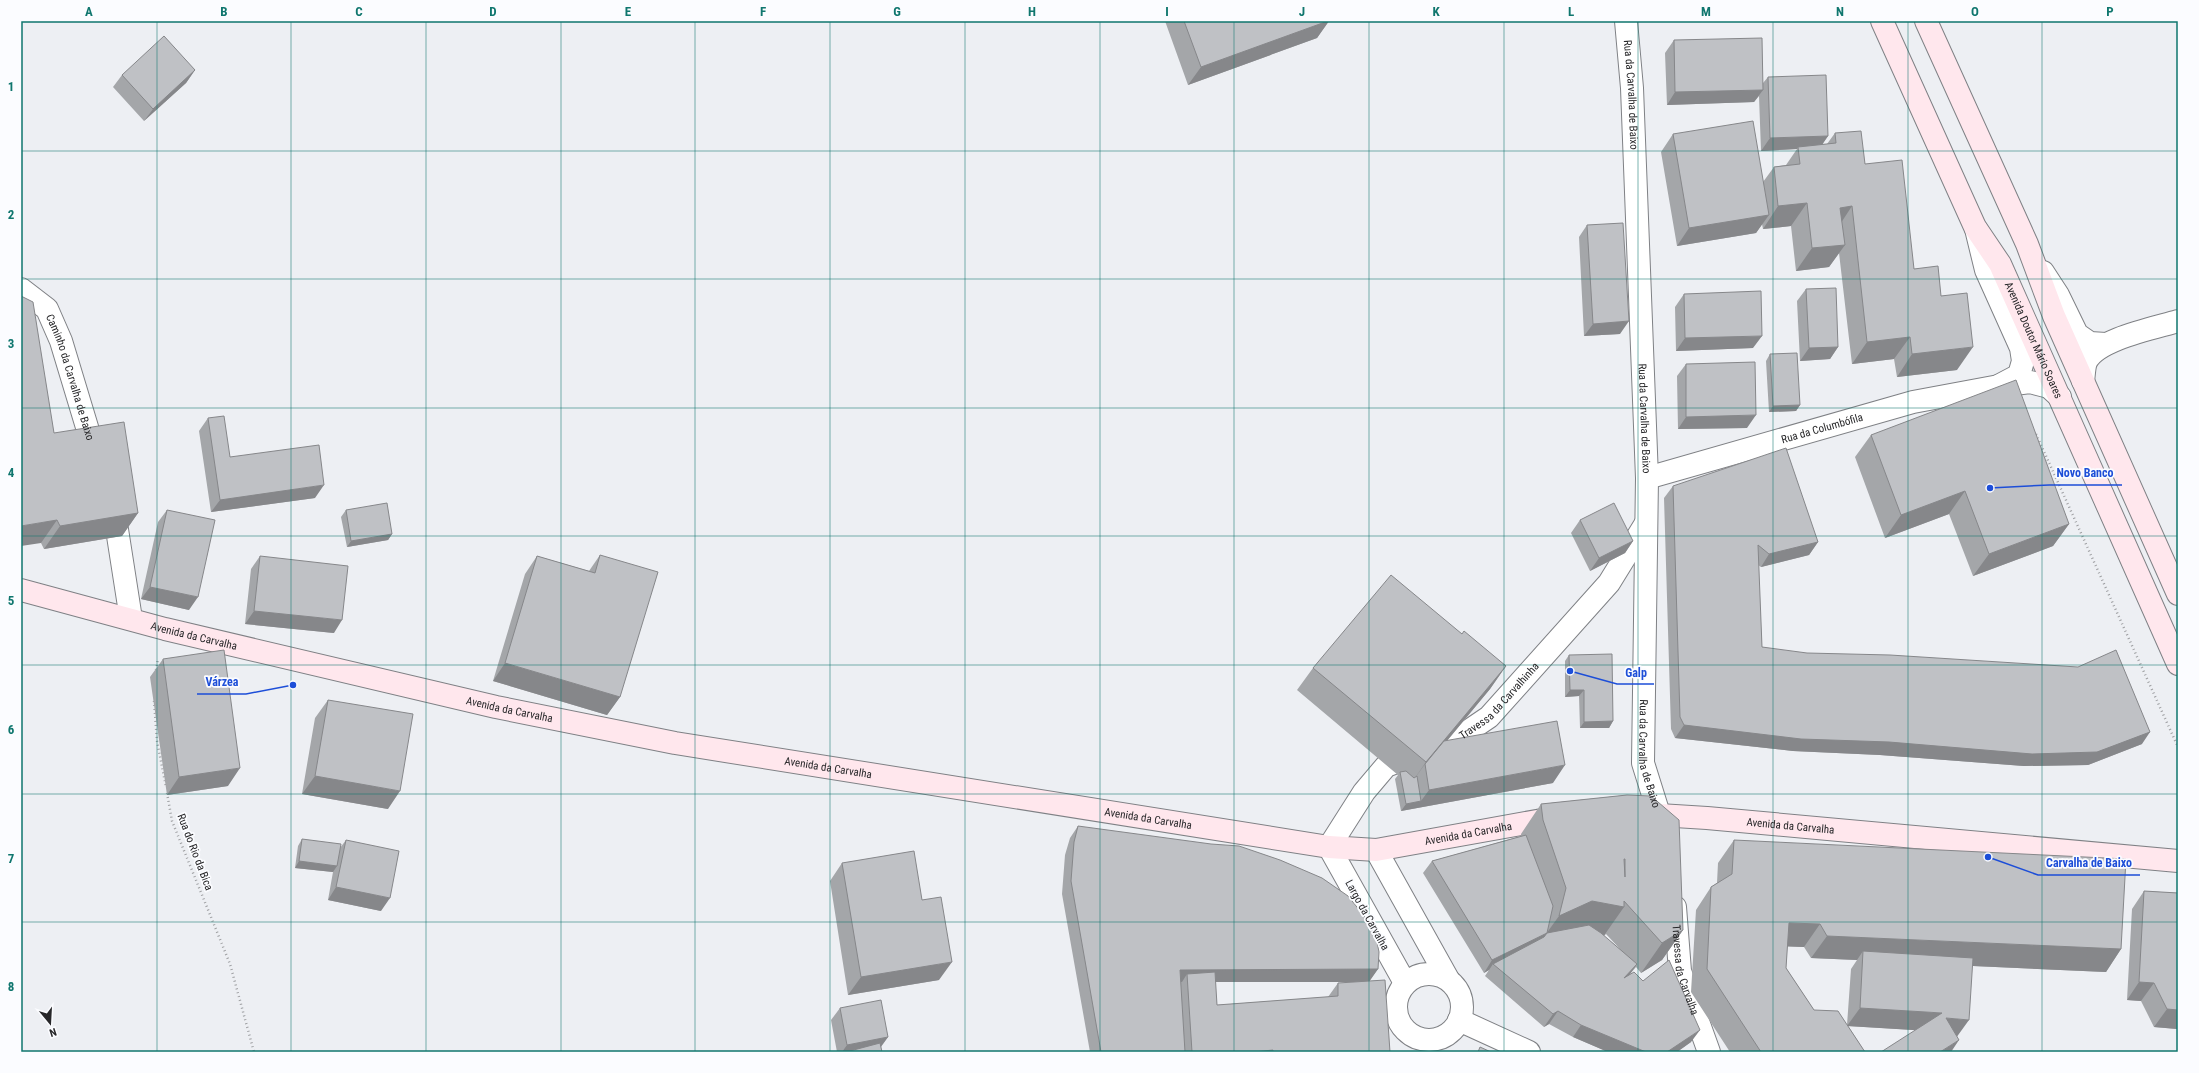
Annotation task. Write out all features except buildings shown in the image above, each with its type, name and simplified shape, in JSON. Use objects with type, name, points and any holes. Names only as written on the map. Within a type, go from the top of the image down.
[{"type":"street","name":"Rua da Carvalha de Baixo","points":[[1626,21],[1632,88],[1647,478],[1644,763],[1661,814]]},
{"type":"street","name":"Avenida Doutor Mário Soares","points":[[1882,21],[1975,227],[2000,264],[2178,664]]},
{"type":"street","points":[[1926,21],[2027,244],[2054,316],[2178,594]]},
{"type":"street","name":"Rua da Columbófila","points":[[1975,227],[1986,270],[2021,348],[2024,361],[2019,375],[1999,386]]},
{"type":"street","points":[[2027,244],[2058,295],[2077,334],[2090,343],[2106,344]]},
{"type":"street","name":"Caminho da Carvalha de Baixo","points":[[21,289],[47,309],[61,341],[116,523],[131,619]]},
{"type":"street","points":[[2083,381],[2086,362],[2094,352],[2106,344],[2178,321]]},
{"type":"street","name":"Rua da Columbófila","points":[[1647,478],[1913,402],[1999,386],[2030,382],[2048,387],[2060,396]]},
{"type":"street","name":"Travessa da Carvalhinha","points":[[1329,847],[1364,792],[1386,766],[1458,738],[1489,717],[1609,583],[1646,523]]},
{"type":"street","name":"Avenida da Carvalha","points":[[21,590],[165,629],[496,708],[675,743],[1329,847],[1376,850],[1578,814]]},
{"type":"street","name":"Avenida da Carvalha","points":[[1623,814],[1661,814],[2178,861]]},
{"type":"street","points":[[1661,814],[1668,848]]},
{"type":"street","name":"Largo da Carvalha","points":[[1329,847],[1405,983]]},
{"type":"street","points":[[1376,850],[1448,979],[1456,987],[1461,997],[1462,1009],[1459,1020],[1454,1028],[1438,1039],[1417,1045],[1400,1025],[1395,1014],[1395,1003],[1398,992],[1405,983],[1414,976],[1426,973],[1438,974],[1448,979]]},
{"type":"street","name":"Travessa da Carvalha","points":[[1673,885],[1680,971],[1709,1052]]},
{"type":"street","points":[[1459,1020],[1529,1052]]},
{"type":"path","points":[[2033,429],[2178,747]]},
{"type":"path","points":[[156,672],[165,629]]},
{"type":"path","name":"Rua do Rio da Bica","points":[[153,694],[157,741],[172,821],[230,964],[254,1052]]},
{"type":"place","name":"Novo Banco","points":[[1990,488]]},
{"type":"place","name":"Galp","points":[[1570,671]]},
{"type":"place","name":"Várzea","points":[[293,685]]},
{"type":"place","name":"Carvalha de Baixo","points":[[1988,857]]}]
